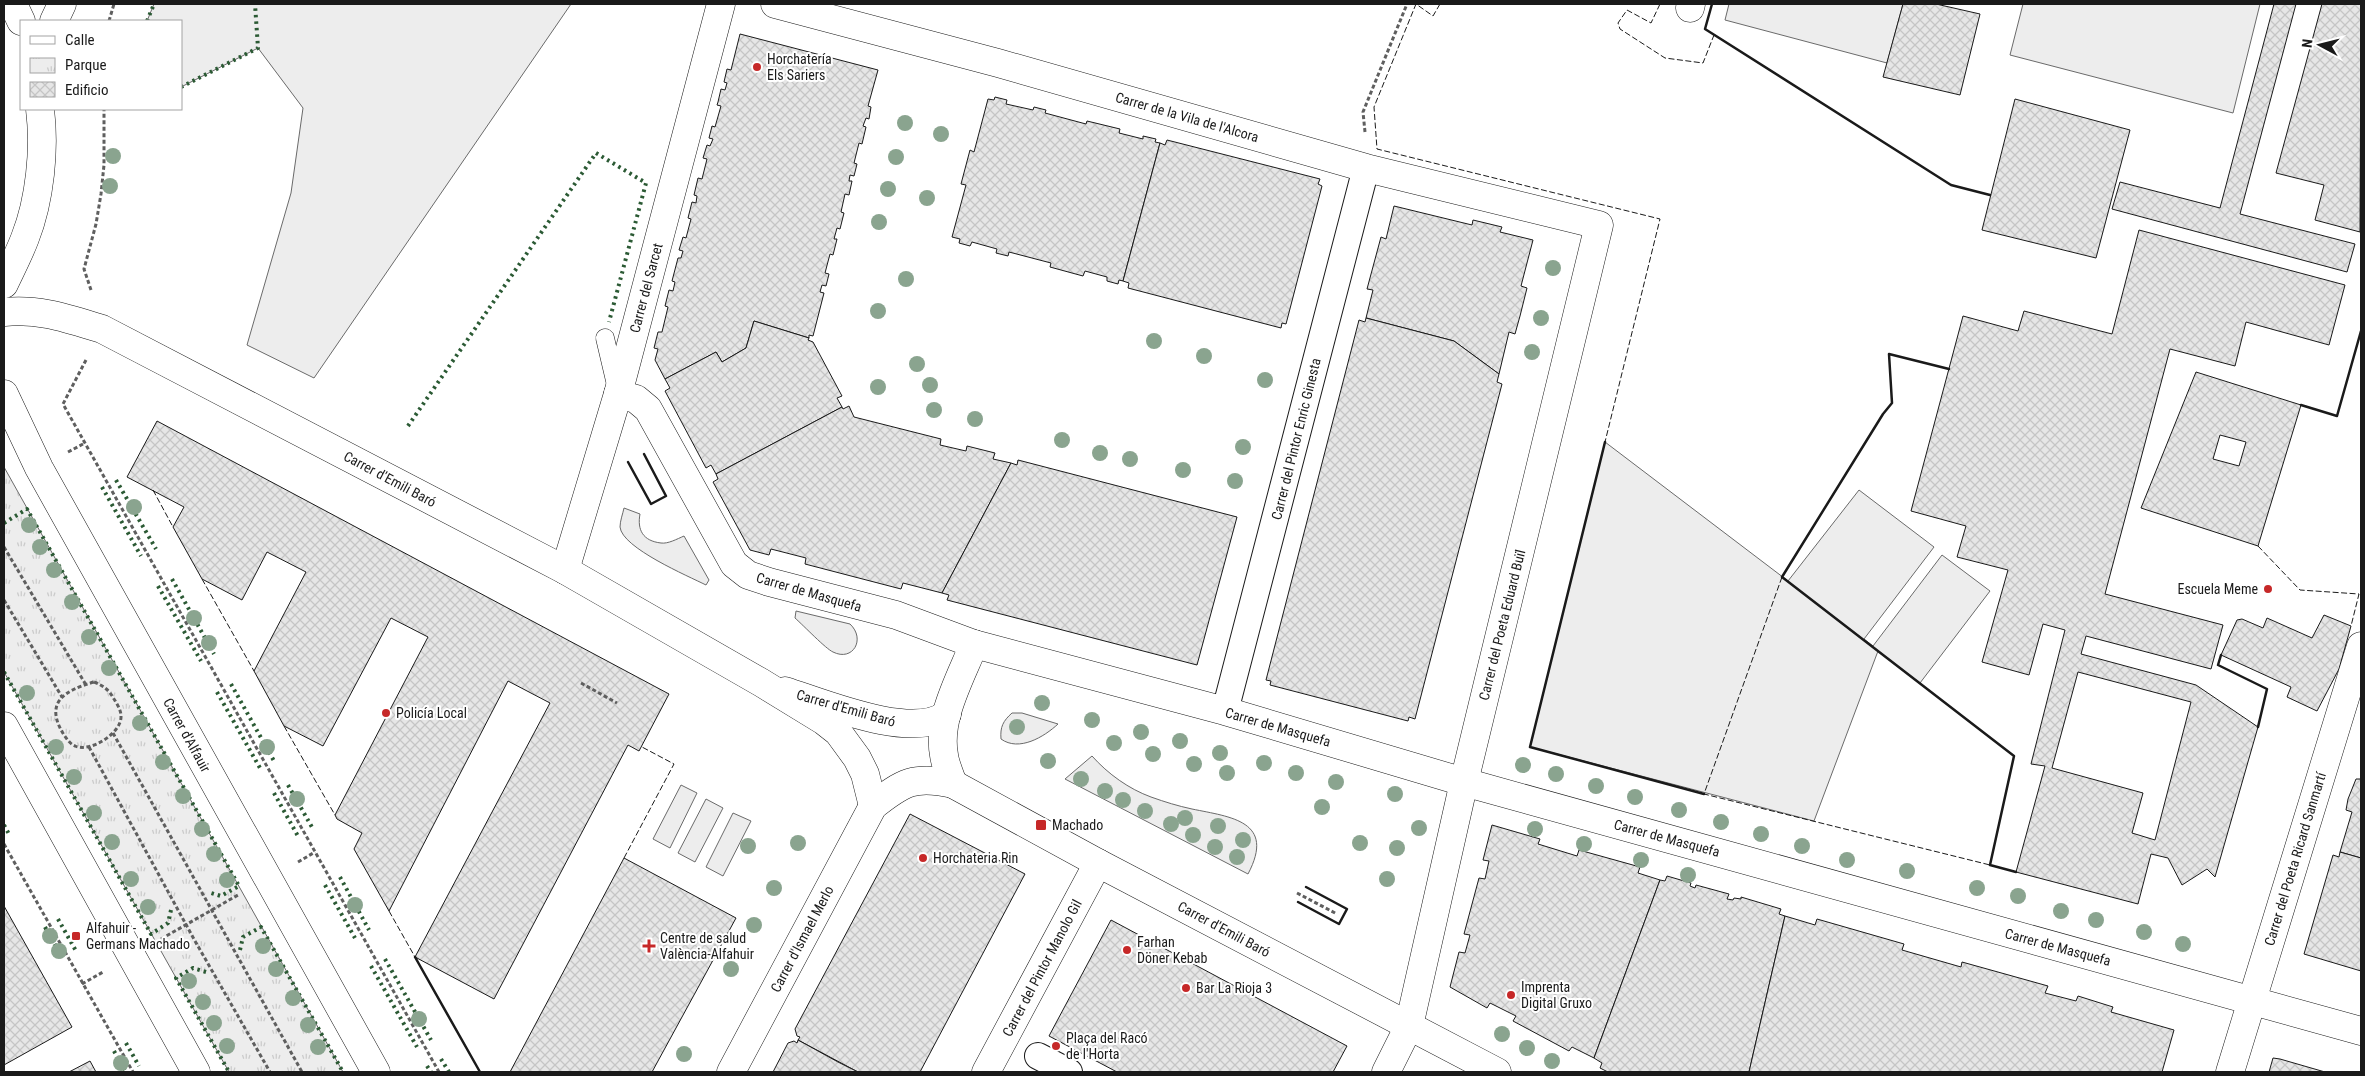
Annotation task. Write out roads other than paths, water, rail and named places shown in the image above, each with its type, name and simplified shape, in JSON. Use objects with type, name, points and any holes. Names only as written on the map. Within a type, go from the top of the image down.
[{"type":"street","points":[[13,4],[21,20]]},
{"type":"street","points":[[54,20],[62,4]]},
{"type":"street","name":"Carrer del Sarcet","points":[[565,570],[618,394],[721,4]]},
{"type":"street","name":"Carrer de la Vila de l'Alcora","points":[[775,4],[1007,66],[1366,168],[1599,225]]},
{"type":"street","points":[[4,284],[26,238],[39,183],[42,128],[40,110]]},
{"type":"street","name":"Carrer del Pintor Enric Ginesta","points":[[1226,711],[1366,168]]},
{"type":"street","name":"Carrer del Poeta Eduard Buïl","points":[[1386,1072],[1409,1026],[1464,782],[1599,225]]},
{"type":"street","name":"Carrer d'Emili Baró","points":[[4,312],[23,310],[46,313],[102,329],[565,570],[762,683],[838,732],[857,758],[865,774],[873,806],[899,786],[916,779],[932,779],[953,784],[1098,863],[1497,1072]]},
{"type":"street","name":"Carrer d'Alfauir","points":[[4,394],[14,419],[44,477],[376,1072]]},
{"type":"street","name":"Carrer de Masquefa","points":[[618,394],[636,399],[648,409],[734,564],[748,574],[768,582],[896,615],[974,644],[1226,711],[1464,782],[2361,1031]]},
{"type":"street","points":[[953,784],[944,755],[943,738],[947,714],[974,644]]},
{"type":"street","name":"Carrer del Poeta Ricard Sanmartí","points":[[2230,1072],[2250,1000],[2361,646]]},
{"type":"street","name":"Carrer d'Emili Baró","points":[[762,683],[849,712],[902,725],[940,720],[947,714]]},
{"type":"street","points":[[4,726],[196,1072]]},
{"type":"street","name":"Carrer d'Ismael Merlo","points":[[730,1072],[873,806]]},
{"type":"street","name":"Carrer del Pintor Manolo Gil","points":[[986,1072],[1098,863]]},
{"type":"street","points":[[1038,1056],[1069,1072]]},
{"type":"lane","points":[[605,338],[618,394]]},
{"type":"place","name":"Horchatería Els Sariers","points":[[757,67]]},
{"type":"place","name":"Escuela Meme","points":[[2268,589]]},
{"type":"place","name":"Policía Local","points":[[386,713]]},
{"type":"place","name":"Machado","points":[[1041,825]]},
{"type":"place","name":"Horchateria Rin","points":[[923,858]]},
{"type":"place","name":"Alfahuir - Germans Machado","points":[[76,936]]},
{"type":"place","name":"Centre de salud València-Alfahuir","points":[[649,946]]},
{"type":"place","name":"Farhan Döner Kebab","points":[[1127,950]]},
{"type":"place","name":"Bar La Rioja 3","points":[[1186,988]]},
{"type":"place","name":"Imprenta Digital Gruxo","points":[[1511,995]]},
{"type":"place","name":"Plaça del Racó de l'Horta","points":[[1056,1046]]}]
